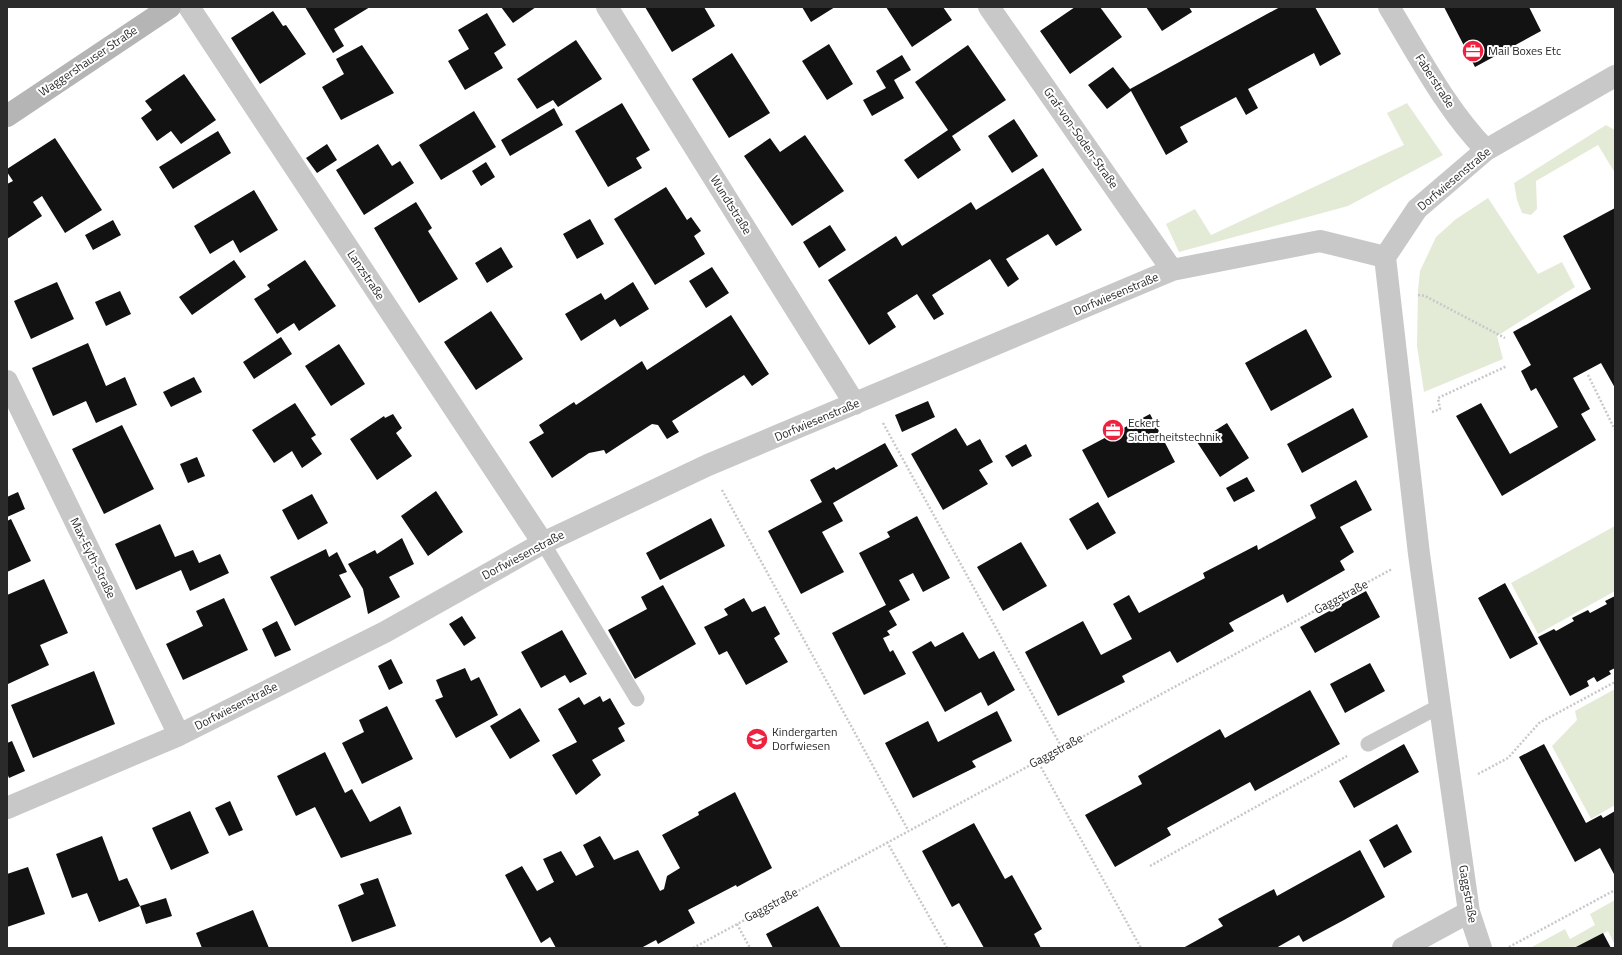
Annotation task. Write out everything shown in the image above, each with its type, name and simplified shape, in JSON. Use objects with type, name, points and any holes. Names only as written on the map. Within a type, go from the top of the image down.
[{"type":"street","name":"Waggershauser Straße","points":[[7,116],[170,7]]},
{"type":"street","name":"Lanzstraße","points":[[189,7],[543,543]]},
{"type":"street","name":"Wundtstraße","points":[[607,7],[862,401]]},
{"type":"street","name":"Graf-von-Soden-Straße","points":[[989,7],[1172,270]]},
{"type":"street","name":"Faberstraße","points":[[1389,7],[1443,96],[1478,142],[1486,150]]},
{"type":"street","name":"Dorfwiesenstraße","points":[[7,808],[179,735],[385,632],[543,543],[708,465],[1172,270],[1320,241],[1385,257],[1417,209],[1486,150],[1615,76]]},
{"type":"street","name":"Gaggstraße","points":[[1385,257],[1419,554],[1440,706],[1469,912],[1481,948]]},
{"type":"street","name":"Max-Eyth-Straße","points":[[7,381],[179,735]]},
{"type":"street","points":[[1403,948],[1469,912]]},
{"type":"lane","points":[[543,543],[636,699]]},
{"type":"lane","points":[[1368,744],[1440,706]]},
{"type":"path","points":[[1388,292],[1425,296],[1505,338]]},
{"type":"path","points":[[1404,425],[1440,409],[1438,398],[1507,366]]},
{"type":"path","points":[[1588,375],[1615,430]]},
{"type":"path","points":[[862,401],[1062,748]]},
{"type":"path","points":[[708,465],[908,830]]},
{"type":"path","name":"Gaggstraße","points":[[692,948],[1419,554]]},
{"type":"path","points":[[1452,787],[1508,758],[1539,723],[1615,682]]},
{"type":"path","points":[[1150,866],[1368,744]]},
{"type":"path","points":[[1038,760],[1141,948]]},
{"type":"path","points":[[887,842],[947,948]]},
{"type":"path","points":[[1507,948],[1615,890]]},
{"type":"path","points":[[736,924],[750,948]]},
{"type":"green space","points":[[1407,103],[1443,155],[1348,206],[1179,252],[1166,224],[1195,209],[1211,235],[1404,145],[1387,113]]},
{"type":"green space","points":[[1606,125],[1615,130],[1615,173],[1598,145],[1536,181],[1537,209],[1531,215],[1522,213],[1517,200],[1514,183]]},
{"type":"green space","points":[[1488,198],[1538,274],[1562,262],[1575,287],[1497,336],[1503,359],[1424,392],[1417,346],[1418,290],[1420,271],[1436,237],[1456,219]]},
{"type":"green space","points":[[1615,526],[1615,591],[1538,634],[1511,583]]},
{"type":"green space","points":[[1615,689],[1615,805],[1591,819],[1552,746],[1577,720],[1575,711]]},
{"type":"green space","points":[[1615,900],[1615,945],[1608,931],[1579,948],[1530,948],[1565,929],[1570,939],[1595,925],[1590,914]]},
{"type":"building","points":[[305,7],[370,7],[334,29],[344,46],[333,53]]},
{"type":"building","points":[[501,7],[536,7],[513,23]]},
{"type":"building","points":[[645,7],[704,7],[715,26],[672,52]]},
{"type":"building","points":[[802,7],[835,7],[811,22]]},
{"type":"building","points":[[886,7],[943,7],[952,20],[912,47]]},
{"type":"building","points":[[1075,7],[1100,7],[1122,37],[1070,74],[1040,31]]},
{"type":"building","points":[[1146,7],[1189,7],[1192,12],[1162,31]]},
{"type":"building","points":[[1280,7],[1315,7],[1341,54],[1320,66],[1314,53],[1248,89],[1258,108],[1246,115],[1236,97],[1180,127],[1188,142],[1166,155],[1131,91],[1107,109],[1088,85],[1113,67],[1130,89]]},
{"type":"building","points":[[1444,7],[1529,7],[1541,31],[1475,67]]},
{"type":"building","points":[[273,11],[283,26],[286,25],[306,54],[260,84],[231,38]]},
{"type":"building","points":[[487,13],[506,45],[494,53],[503,68],[465,90],[448,61],[469,49],[458,30]]},
{"type":"building","points":[[576,40],[602,79],[558,107],[553,100],[537,109],[517,79]]},
{"type":"building","points":[[829,44],[853,84],[827,100],[802,61]]},
{"type":"building","points":[[362,45],[394,93],[341,120],[322,87],[344,74],[336,59]]},
{"type":"building","points":[[968,45],[1006,100],[952,136],[961,150],[918,179],[904,160],[948,130],[915,82]]},
{"type":"building","points":[[732,53],[770,113],[729,138],[692,79]]},
{"type":"building","points":[[902,55],[911,70],[894,80],[904,98],[872,116],[863,100],[886,88],[876,71]]},
{"type":"building","points":[[184,74],[216,120],[181,144],[171,131],[157,141],[141,118],[152,110],[145,101]]},
{"type":"building","points":[[622,103],[650,150],[636,158],[642,168],[608,187],[575,131]]},
{"type":"building","points":[[554,108],[563,125],[510,156],[501,140]]},
{"type":"building","points":[[474,111],[496,147],[441,180],[419,145]]},
{"type":"building","points":[[1014,119],[1038,156],[1012,173],[988,136]]},
{"type":"building","points":[[218,131],[231,153],[173,189],[159,167]]},
{"type":"building","points":[[805,135],[844,191],[792,226],[744,156],[770,138],[780,152]]},
{"type":"building","points":[[55,138],[102,210],[65,233],[42,196],[33,202],[42,216],[7,239],[7,184],[13,181],[7,172],[7,169]]},
{"type":"building","points":[[327,144],[337,160],[317,173],[306,158]]},
{"type":"building","points":[[378,144],[392,166],[400,161],[414,183],[364,215],[336,170]]},
{"type":"building","points":[[486,162],[495,177],[481,186],[472,171]]},
{"type":"building","points":[[1043,168],[1082,230],[1056,246],[1048,234],[1006,259],[1019,279],[1008,287],[990,259],[932,295],[944,314],[934,320],[917,294],[887,313],[896,327],[869,345],[828,280],[896,236],[902,246],[971,202],[976,210]]},
{"type":"building","points":[[666,187],[687,220],[691,217],[701,231],[694,236],[705,254],[655,285],[614,219]]},
{"type":"building","points":[[254,190],[278,230],[240,253],[233,240],[210,254],[194,226]]},
{"type":"building","points":[[416,202],[432,228],[428,231],[458,279],[419,303],[374,228]]},
{"type":"building","points":[[1615,208],[1615,388],[1601,363],[1573,378],[1590,409],[1581,414],[1596,440],[1502,496],[1456,416],[1481,403],[1510,454],[1558,427],[1536,388],[1531,391],[1521,371],[1531,365],[1513,332],[1591,289],[1563,236]]},
{"type":"building","points":[[590,219],[604,244],[577,259],[563,234]]},
{"type":"building","points":[[113,220],[121,235],[93,250],[85,235]]},
{"type":"building","points":[[830,225],[846,250],[819,268],[803,242]]},
{"type":"building","points":[[501,247],[513,267],[487,283],[475,263]]},
{"type":"building","points":[[234,260],[246,277],[192,315],[179,297]]},
{"type":"building","points":[[305,260],[336,306],[299,331],[294,323],[277,334],[254,299],[270,289],[267,285]]},
{"type":"building","points":[[712,267],[729,293],[706,308],[689,281]]},
{"type":"building","points":[[57,282],[74,319],[31,339],[14,301]]},
{"type":"building","points":[[633,282],[649,309],[620,327],[615,319],[581,341],[565,314],[601,293],[605,300]]},
{"type":"building","points":[[120,291],[131,314],[106,326],[95,302]]},
{"type":"building","points":[[491,311],[523,359],[476,390],[444,342]]},
{"type":"building","points":[[731,315],[769,374],[752,386],[744,375],[672,421],[679,432],[667,439],[658,425],[652,424],[606,454],[604,450],[589,453],[552,478],[529,442],[544,433],[539,425],[574,402],[576,405],[642,361],[647,370]]},
{"type":"building","points":[[1306,329],[1332,377],[1271,411],[1245,363]]},
{"type":"building","points":[[281,337],[292,354],[254,379],[243,362]]},
{"type":"building","points":[[88,343],[106,386],[125,377],[137,405],[96,423],[86,401],[53,416],[32,368]]},
{"type":"building","points":[[339,344],[365,384],[331,406],[305,366]]},
{"type":"building","points":[[194,377],[202,392],[171,407],[163,392]]},
{"type":"building","points":[[928,401],[935,417],[902,432],[895,415]]},
{"type":"building","points":[[295,403],[316,435],[311,438],[322,454],[302,468],[292,451],[274,463],[252,430]]},
{"type":"building","points":[[1353,408],[1368,437],[1302,473],[1287,444]]},
{"type":"building","points":[[393,414],[402,428],[396,433],[412,456],[377,480],[350,439],[384,416],[385,418]]},
{"type":"building","points":[[1150,414],[1175,462],[1108,498],[1082,450]]},
{"type":"building","points":[[1227,423],[1249,458],[1220,477],[1197,442]]},
{"type":"building","points":[[122,425],[154,489],[104,514],[72,449]]},
{"type":"building","points":[[956,428],[967,446],[980,439],[993,462],[979,470],[988,484],[943,510],[911,454]]},
{"type":"building","points":[[885,443],[898,466],[833,503],[843,521],[822,532],[844,572],[801,594],[768,531],[822,502],[810,480],[834,467],[836,470]]},
{"type":"building","points":[[1026,444],[1032,456],[1012,467],[1005,456]]},
{"type":"building","points":[[197,457],[205,476],[188,483],[180,464]]},
{"type":"building","points":[[1247,477],[1255,491],[1234,502],[1226,488]]},
{"type":"building","points":[[1356,480],[1372,510],[1340,527],[1354,552],[1340,561],[1345,570],[1287,603],[1283,594],[1229,623],[1234,631],[1177,663],[1170,651],[1122,676],[1125,682],[1058,716],[1025,652],[1083,621],[1101,655],[1132,639],[1113,604],[1129,595],[1139,613],[1205,578],[1203,573],[1257,545],[1258,550],[1316,518],[1310,505]]},
{"type":"building","points":[[436,491],[463,532],[428,556],[401,516]]},
{"type":"building","points":[[18,492],[25,509],[7,517],[7,497]]},
{"type":"building","points":[[312,494],[328,523],[298,540],[282,510]]},
{"type":"building","points":[[1098,502],[1116,533],[1087,550],[1069,519]]},
{"type":"building","points":[[917,516],[950,578],[923,592],[913,573],[899,580],[910,600],[889,611],[897,625],[887,631],[890,635],[883,638],[890,652],[893,650],[906,674],[864,695],[832,633],[886,605],[859,553],[890,537],[887,532]]},
{"type":"building","points":[[711,518],[725,546],[660,580],[646,553]]},
{"type":"building","points":[[11,519],[31,561],[7,572],[7,521]]},
{"type":"building","points":[[160,524],[175,557],[193,550],[199,563],[220,554],[229,573],[190,591],[181,570],[136,590],[115,544]]},
{"type":"building","points":[[402,538],[414,564],[389,577],[400,597],[368,614],[363,589],[348,564],[375,550],[377,554]]},
{"type":"building","points":[[1021,542],[1047,586],[1003,611],[977,567]]},
{"type":"building","points":[[326,549],[329,557],[337,552],[347,572],[339,575],[351,597],[295,626],[270,577]]},
{"type":"building","points":[[44,579],[68,633],[40,645],[49,665],[8,684],[7,595]]},
{"type":"building","points":[[1505,583],[1538,644],[1510,659],[1478,598]]},
{"type":"building","points":[[663,585],[696,644],[635,679],[608,630],[647,609],[641,597]]},
{"type":"building","points":[[1366,591],[1380,617],[1315,653],[1300,627]]},
{"type":"building","points":[[1615,596],[1615,668],[1609,671],[1611,674],[1597,682],[1594,677],[1587,681],[1589,686],[1570,696],[1538,637],[1554,629],[1556,631],[1574,621],[1572,618],[1588,610],[1590,613],[1607,604],[1605,601]]},
{"type":"building","points":[[224,598],[248,650],[183,680],[166,644],[203,626],[196,611]]},
{"type":"building","points":[[744,598],[752,612],[765,606],[780,634],[774,638],[788,662],[746,685],[727,651],[719,655],[704,627],[728,615],[724,609]]},
{"type":"building","points":[[462,616],[476,638],[464,646],[449,624]]},
{"type":"building","points":[[277,621],[291,650],[275,657],[262,629]]},
{"type":"building","points":[[562,630],[587,674],[570,683],[565,675],[541,688],[521,652]]},
{"type":"building","points":[[963,632],[979,659],[994,651],[1015,690],[988,706],[981,692],[945,712],[912,652],[931,641],[935,647]]},
{"type":"building","points":[[391,659],[403,683],[389,690],[378,666]]},
{"type":"building","points":[[1370,663],[1385,691],[1345,713],[1330,684]]},
{"type":"building","points":[[465,668],[471,681],[479,677],[498,715],[456,738],[435,700],[443,697],[436,680]]},
{"type":"building","points":[[94,671],[115,724],[33,758],[11,705]]},
{"type":"building","points":[[1310,690],[1340,744],[1255,791],[1250,782],[1167,828],[1171,835],[1115,867],[1085,815],[1142,784],[1138,776],[1220,729],[1225,738]]},
{"type":"building","points":[[600,696],[603,702],[610,698],[625,724],[618,728],[625,741],[592,760],[601,775],[576,795],[552,755],[577,742],[558,709],[579,697],[584,705]]},
{"type":"building","points":[[387,706],[413,759],[362,784],[342,743],[364,732],[359,720]]},
{"type":"building","points":[[520,708],[540,741],[510,759],[490,726]]},
{"type":"building","points":[[997,711],[1012,741],[972,761],[976,767],[913,798],[885,743],[928,721],[938,742]]},
{"type":"building","points":[[12,741],[25,771],[9,778],[7,773],[7,743]]},
{"type":"building","points":[[1404,744],[1419,772],[1354,808],[1339,781]]},
{"type":"building","points":[[1544,744],[1586,823],[1601,815],[1603,818],[1615,811],[1615,876],[1600,848],[1575,862],[1519,757]]},
{"type":"building","points":[[325,752],[345,793],[352,789],[370,822],[400,806],[412,834],[341,858],[315,807],[296,816],[277,776]]},
{"type":"building","points":[[735,792],[772,868],[737,887],[736,885],[688,910],[695,923],[658,944],[656,940],[641,948],[556,948],[550,937],[541,943],[505,875],[522,866],[537,891],[554,882],[543,859],[561,851],[576,876],[594,867],[583,845],[600,836],[614,860],[638,850],[660,891],[664,889],[667,876],[680,868],[662,835],[699,815],[698,812]]},
{"type":"building","points":[[230,801],[243,830],[229,836],[215,808]]},
{"type":"building","points":[[190,811],[209,853],[171,870],[152,828]]},
{"type":"building","points":[[974,823],[1005,879],[1012,875],[1042,929],[1034,934],[1041,948],[984,948],[959,903],[952,907],[922,851]]},
{"type":"building","points":[[1397,824],[1412,852],[1384,868],[1369,840]]},
{"type":"building","points":[[102,836],[119,881],[127,878],[140,906],[99,922],[87,893],[72,898],[56,854]]},
{"type":"building","points":[[1360,850],[1385,897],[1344,920],[1303,942],[1299,935],[1276,948],[1183,948],[1223,926],[1218,919],[1274,889],[1277,896]]},
{"type":"building","points":[[28,867],[45,914],[7,927],[7,874]]},
{"type":"building","points":[[378,878],[396,926],[352,942],[338,905],[364,894],[360,884]]},
{"type":"building","points":[[166,898],[172,916],[146,924],[140,906]]},
{"type":"building","points":[[818,906],[841,948],[773,948],[766,934]]},
{"type":"building","points":[[253,910],[269,948],[202,948],[196,933]]},
{"type":"building","points":[[1603,933],[1611,948],[1574,948]]},
{"type":"place","name":"Mail Boxes Etc","points":[[1473,51]]},
{"type":"place","name":"Eckert Sicherheitstechnik","points":[[1113,430]]},
{"type":"place","name":"Kindergarten Dorfwiesen","points":[[757,739]]}]
